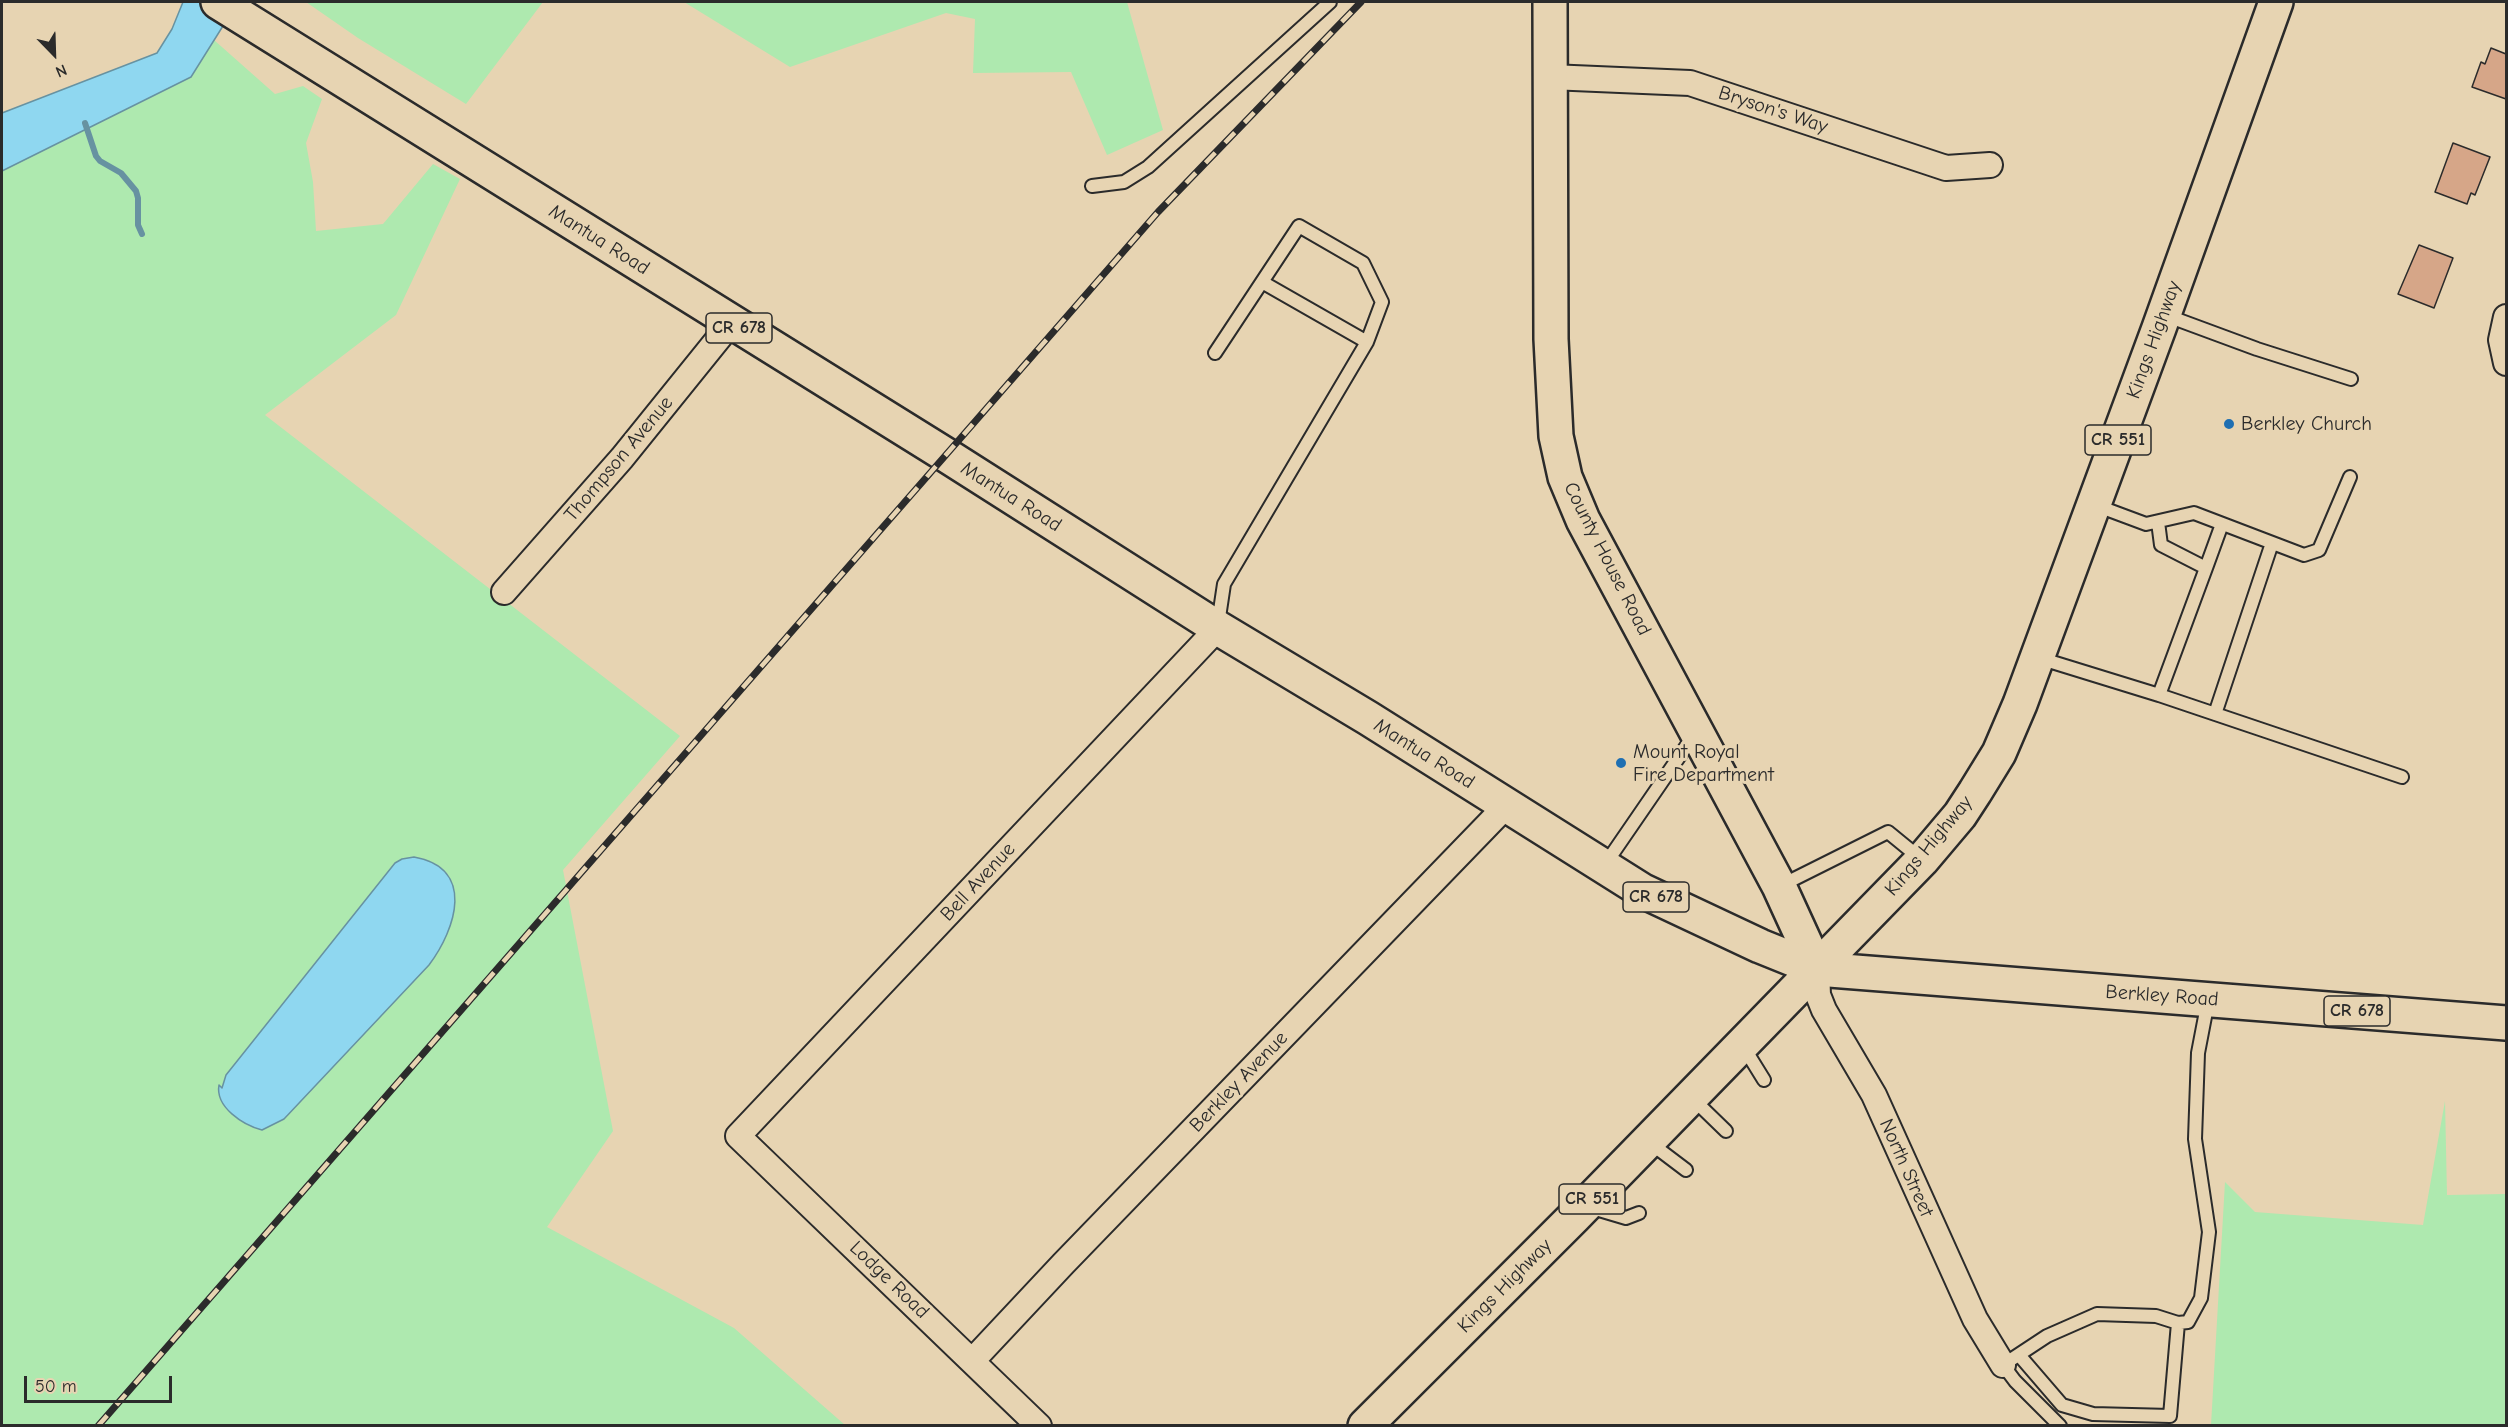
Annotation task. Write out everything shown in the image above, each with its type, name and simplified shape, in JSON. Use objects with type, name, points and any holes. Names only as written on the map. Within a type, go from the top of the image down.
[{"type":"main road","name":"Mantua Road","points":[[218,2],[946,455],[1218,628],[1368,718],[1603,867],[1643,891],[1760,946],[1817,969]]},
{"type":"main road","name":"County House Road","points":[[1550,2],[1551,339],[1556,436],[1565,477],[1583,520],[1779,886],[1817,969]]},
{"type":"main road","name":"Kings Highway","points":[[1365,1425],[1692,1098],[1922,860],[1960,815],[1999,753],[2037,658],[2164,315],[2276,2]]},
{"type":"main road","name":"Berkley Road","points":[[1817,969],[2506,1023]]},
{"type":"street","name":"Bryson's Way","points":[[1550,77],[1690,83],[1946,168],[1990,165]]},
{"type":"street","points":[[2506,317],[2501,340],[2506,363]]},
{"type":"street","name":"Thompson Avenue","points":[[504,592],[622,458],[731,323]]},
{"type":"street","name":"Bell Avenue","points":[[738,1136],[1218,628]]},
{"type":"street","name":"Berkley Avenue","points":[[973,1360],[1506,806]]},
{"type":"street","name":"North Street","points":[[1817,969],[1818,995],[1824,1010],[1874,1095],[1975,1319],[2011,1360]]},
{"type":"street","name":"Lodge Road","points":[[738,1136],[1039,1425]]},
{"type":"lane","points":[[1092,186],[1124,182],[1148,167],[1330,2]]},
{"type":"lane","points":[[1215,353],[1299,226],[1363,263],[1382,302],[1366,342],[1224,584],[1218,628]]},
{"type":"lane","points":[[1262,282],[1366,342]]},
{"type":"lane","points":[[2164,315],[2257,349],[2351,379]]},
{"type":"lane","points":[[2094,505],[2146,524],[2194,513],[2304,555],[2319,550],[2350,477]]},
{"type":"lane","points":[[2158,522],[2162,545],[2206,568]]},
{"type":"lane","points":[[2159,695],[2222,524]]},
{"type":"lane","points":[[2215,714],[2272,543]]},
{"type":"lane","points":[[2037,658],[2159,695],[2402,777]]},
{"type":"lane","points":[[1603,867],[1697,731]]},
{"type":"lane","points":[[1779,886],[1888,832],[1922,860]]},
{"type":"lane","points":[[2011,1360],[2047,1336],[2097,1314],[2156,1316],[2178,1323],[2188,1322],[2202,1298],[2209,1232],[2195,1139],[2198,1053],[2208,999]]},
{"type":"lane","points":[[1743,1045],[1764,1080]]},
{"type":"lane","points":[[1692,1098],[1726,1131]]},
{"type":"lane","points":[[1648,1142],[1686,1170]]},
{"type":"lane","points":[[1585,1206],[1626,1218],[1639,1213]]},
{"type":"lane","points":[[2011,1360],[2062,1406],[2094,1414],[2105,1420],[2170,1416],[2178,1323]]},
{"type":"lane","points":[[2011,1360],[2015,1381],[2060,1425]]},
{"type":"green space","points":[[306,2],[543,2],[466,104],[358,38]]},
{"type":"green space","points":[[684,2],[1127,2],[1163,130],[1107,155],[1071,72],[973,73],[975,19],[946,13],[790,67]]},
{"type":"green space","points":[[214,40],[275,94],[303,86],[322,99],[306,143],[313,182],[316,231],[383,224],[433,164],[460,179],[396,315],[265,415],[680,736],[563,870],[613,1131],[547,1227],[734,1328],[845,1425],[2,1426],[2,171],[191,77]]},
{"type":"green space","points":[[2445,1101],[2447,1195],[2506,1194],[2506,1425],[2211,1425],[2225,1182],[2255,1212],[2423,1225]]},
{"type":"water","points":[[183,2],[238,2],[191,77],[2,171],[2,113],[157,53],[172,29]]},
{"type":"water","points":[[414,857],[434,863],[446,873],[453,887],[455,902],[452,918],[447,934],[429,965],[284,1119],[262,1130],[239,1119],[221,1101],[219,1085],[222,1088],[226,1075],[395,863]]},
{"type":"building","points":[[2491,48],[2506,54],[2506,99],[2472,87],[2481,62],[2485,64]]},
{"type":"building","points":[[2453,143],[2490,157],[2475,195],[2471,193],[2467,204],[2435,192]]},
{"type":"building","points":[[2419,245],[2453,258],[2434,308],[2398,294]]},
{"type":"waterway","points":[[85,123],[96,156],[100,161],[121,173],[136,191],[138,225],[142,234]]},
{"type":"railway","points":[[98,1426],[1158,212],[1361,2]]},
{"type":"place","name":"Berkley Church","points":[[2229,424]]},
{"type":"place","name":"Mount Royal Fire Department","points":[[1621,763]]}]
